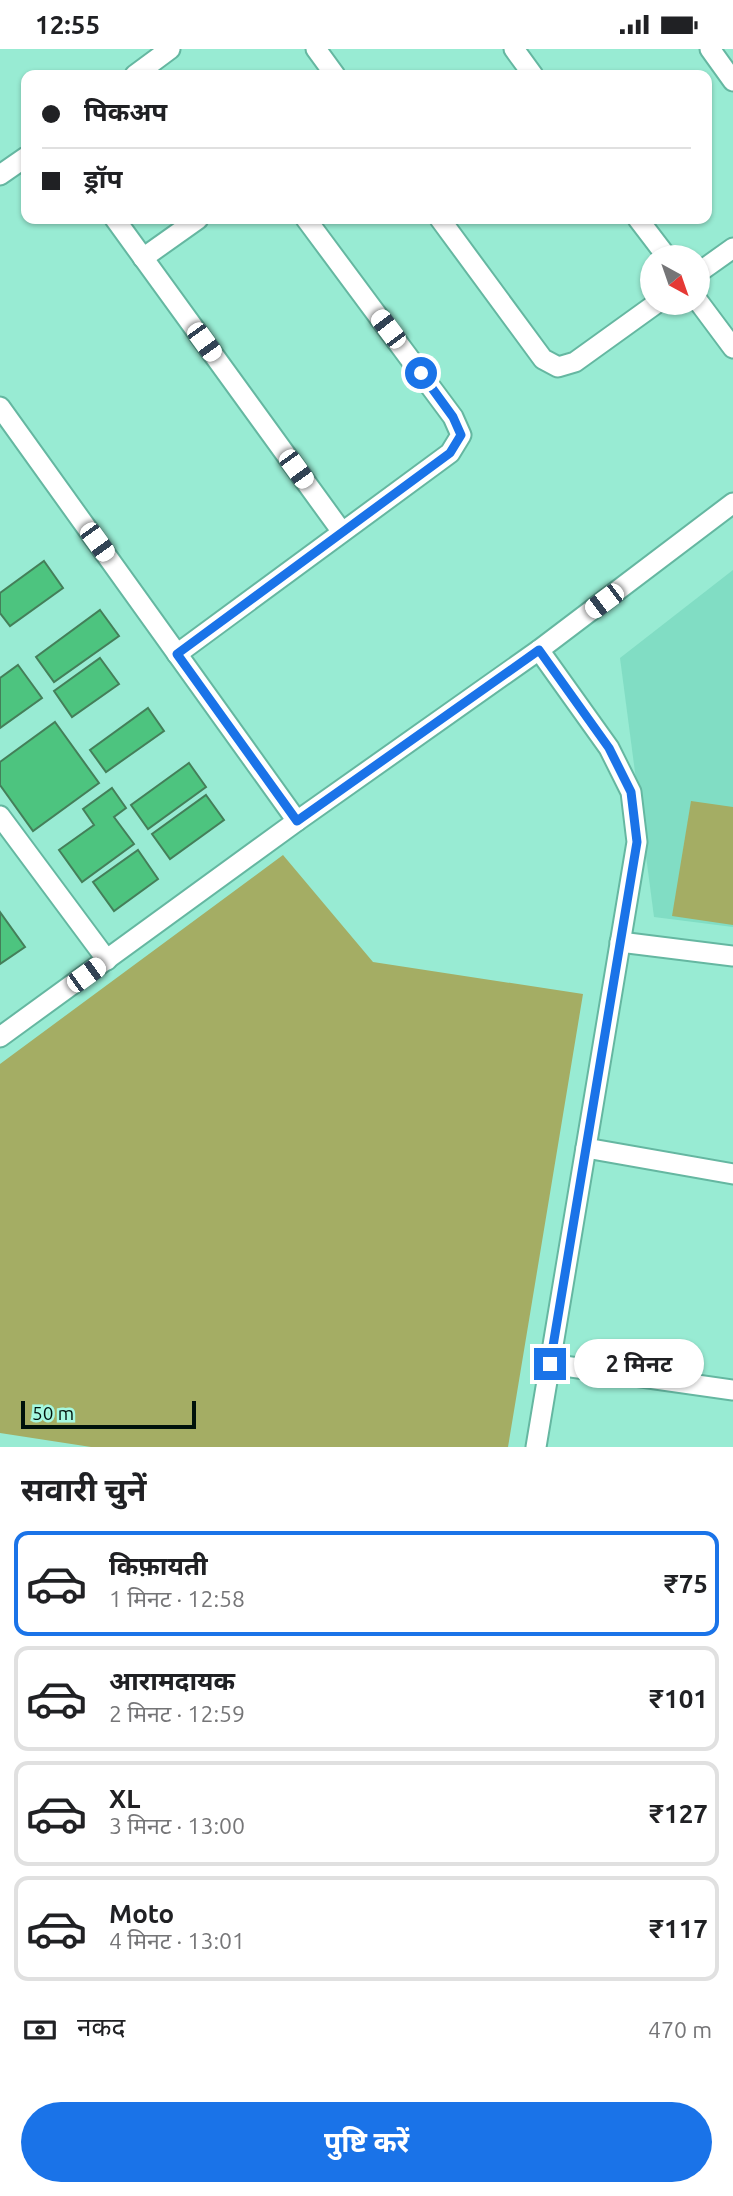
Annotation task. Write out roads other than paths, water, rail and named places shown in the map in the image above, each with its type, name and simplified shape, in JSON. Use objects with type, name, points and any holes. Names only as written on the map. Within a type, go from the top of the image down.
[{"type":"street","points":[[142,70],[170,49]]},
{"type":"street","points":[[316,49],[331,70]]},
{"type":"street","points":[[514,49],[529,70]]},
{"type":"street","points":[[710,49],[733,81]]},
{"type":"street","points":[[0,175],[21,160]]},
{"type":"street","points":[[119,224],[342,532]]},
{"type":"street","points":[[143,258],[191,224]]},
{"type":"street","points":[[177,654],[450,453],[461,435],[453,417],[310,224]]},
{"type":"street","points":[[444,224],[543,359],[558,367],[575,362],[640,315]]},
{"type":"street","points":[[642,224],[658,245]]},
{"type":"street","points":[[710,264],[733,248]]},
{"type":"street","points":[[708,315],[733,348]]},
{"type":"street","points":[[0,407],[297,821]]},
{"type":"street","points":[[0,1037],[297,821],[539,650],[733,503]]},
{"type":"street","points":[[536,1447],[637,842],[631,792],[609,748],[539,650]]},
{"type":"street","points":[[0,816],[107,960]]},
{"type":"street","points":[[620,941],[733,956]]},
{"type":"street","points":[[586,1148],[733,1174]]},
{"type":"street","points":[[550,1364],[733,1391]]}]
